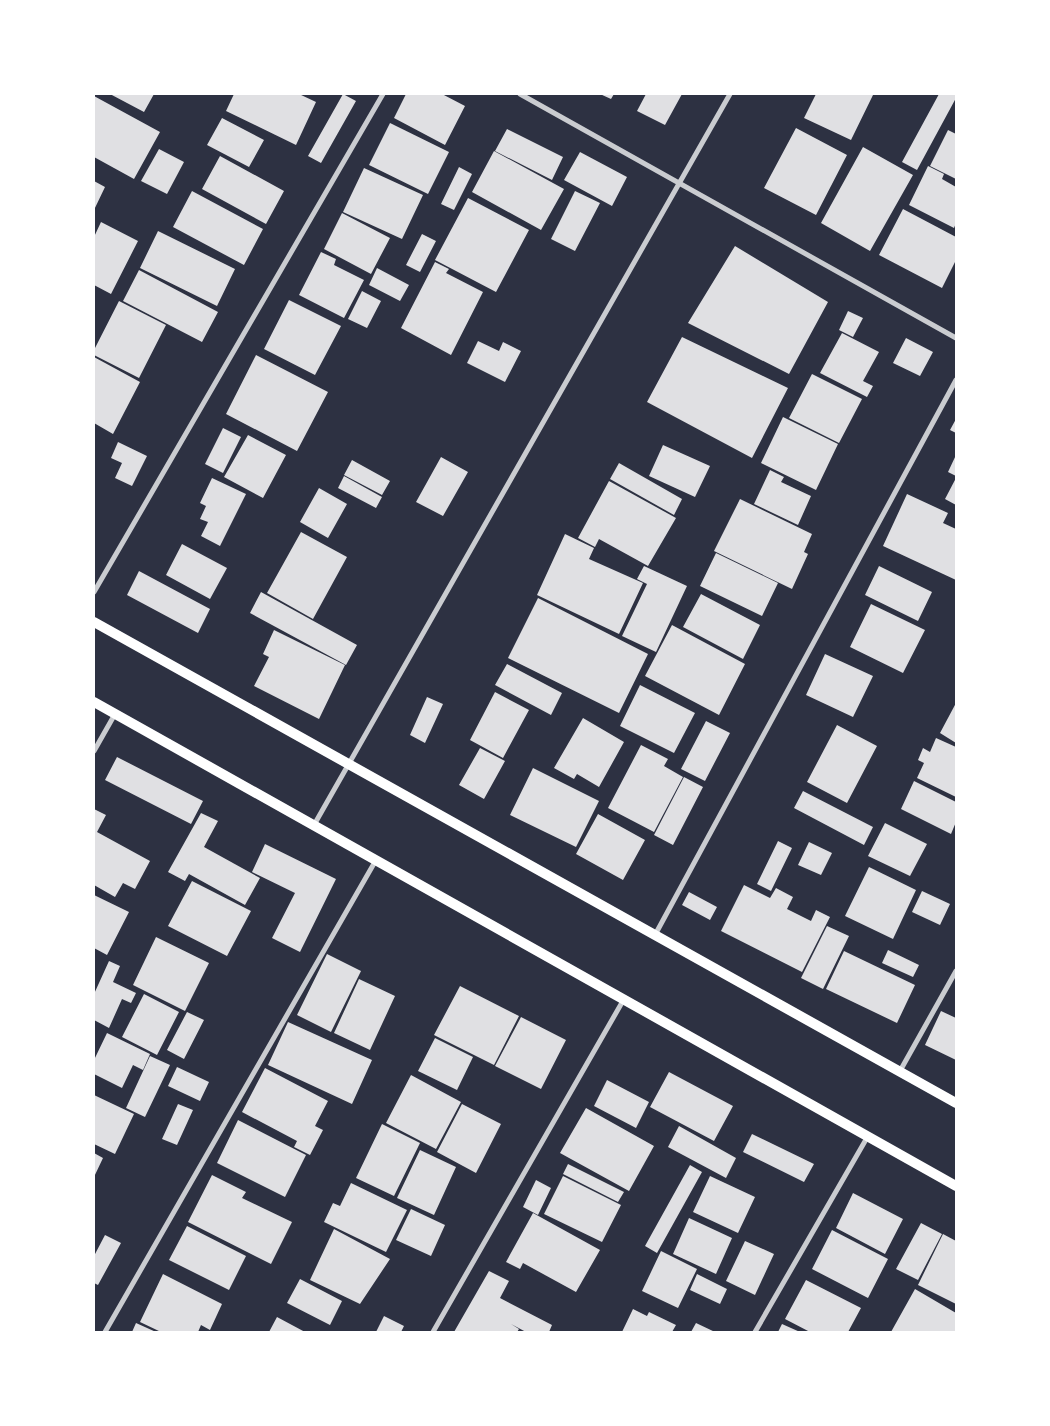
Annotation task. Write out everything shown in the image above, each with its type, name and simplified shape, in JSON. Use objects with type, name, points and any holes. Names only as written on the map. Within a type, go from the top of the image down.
[{"type":"main road","points":[[94,622],[956,1103]]},
{"type":"main road","points":[[94,702],[956,1186]]},
{"type":"street","points":[[94,592],[383,94]]},
{"type":"street","points":[[520,94],[956,338]]},
{"type":"street","points":[[314,825],[730,94]]},
{"type":"street","points":[[655,935],[956,380]]},
{"type":"street","points":[[94,751],[115,714]]},
{"type":"street","points":[[105,1332],[376,860]]},
{"type":"street","points":[[900,1072],[956,971]]},
{"type":"street","points":[[433,1332],[624,999]]},
{"type":"street","points":[[755,1332],[868,1136]]},
{"type":"building","points":[[110,94],[154,94],[144,112]]},
{"type":"building","points":[[234,94],[299,94],[316,102],[296,145],[226,111]]},
{"type":"building","points":[[343,94],[356,101],[321,163],[308,156]]},
{"type":"building","points":[[406,94],[442,94],[465,106],[445,145],[394,118]]},
{"type":"building","points":[[600,94],[614,94],[611,99]]},
{"type":"building","points":[[646,94],[682,94],[665,125],[637,111]]},
{"type":"building","points":[[816,94],[873,95],[851,140],[804,118]]},
{"type":"building","points":[[939,94],[956,94],[956,98],[917,170],[902,162]]},
{"type":"building","points":[[94,96],[160,132],[134,179],[94,157]]},
{"type":"building","points":[[222,118],[264,140],[249,167],[207,145]]},
{"type":"building","points":[[390,123],[449,152],[428,194],[369,165]]},
{"type":"building","points":[[796,128],[847,155],[816,215],[764,188]]},
{"type":"building","points":[[507,129],[563,157],[552,180],[495,151]]},
{"type":"building","points":[[948,130],[956,134],[956,179],[930,166]]},
{"type":"building","points":[[863,147],[913,175],[870,251],[821,223]]},
{"type":"building","points":[[159,149],[184,162],[167,194],[141,181]]},
{"type":"building","points":[[494,151],[564,189],[541,230],[472,192]]},
{"type":"building","points":[[580,152],[627,177],[612,206],[564,180]]},
{"type":"building","points":[[220,156],[284,191],[266,224],[202,189]]},
{"type":"building","points":[[928,166],[944,174],[942,179],[956,187],[956,223],[954,228],[909,205]]},
{"type":"building","points":[[459,167],[472,174],[454,210],[441,204]]},
{"type":"building","points":[[364,168],[423,195],[402,239],[343,212]]},
{"type":"building","points":[[94,181],[105,187],[94,210]]},
{"type":"building","points":[[192,191],[263,229],[244,265],[173,227]]},
{"type":"building","points":[[575,191],[600,203],[575,251],[551,239]]},
{"type":"building","points":[[468,198],[529,230],[496,292],[435,260]]},
{"type":"building","points":[[903,209],[956,237],[956,260],[942,288],[879,255]]},
{"type":"building","points":[[342,213],[390,238],[371,274],[324,249]]},
{"type":"building","points":[[101,222],[138,241],[111,294],[94,285],[94,237]]},
{"type":"building","points":[[158,231],[235,269],[217,306],[140,268]]},
{"type":"building","points":[[422,234],[436,241],[420,272],[406,265]]},
{"type":"building","points":[[735,246],[828,302],[789,374],[688,323]]},
{"type":"building","points":[[321,252],[336,259],[334,265],[364,280],[344,318],[299,295]]},
{"type":"building","points":[[435,262],[449,269],[446,273],[483,292],[451,355],[401,328]]},
{"type":"building","points":[[377,268],[409,285],[400,301],[369,285]]},
{"type":"building","points":[[139,270],[218,312],[202,342],[123,301]]},
{"type":"building","points":[[362,291],[381,301],[367,328],[348,319]]},
{"type":"building","points":[[289,300],[341,326],[315,375],[264,349]]},
{"type":"building","points":[[119,301],[166,325],[139,378],[94,355],[94,350]]},
{"type":"building","points":[[848,311],[863,318],[853,337],[839,330]]},
{"type":"building","points":[[842,333],[879,352],[863,381],[873,386],[867,397],[820,373]]},
{"type":"building","points":[[682,337],[788,388],[752,458],[647,402]]},
{"type":"building","points":[[906,338],[933,352],[920,376],[893,363]]},
{"type":"building","points":[[478,341],[499,351],[503,342],[521,351],[505,382],[467,363]]},
{"type":"building","points":[[256,355],[328,392],[297,451],[226,414]]},
{"type":"building","points":[[94,357],[140,382],[113,434],[94,423]]},
{"type":"building","points":[[812,374],[862,399],[839,443],[789,418]]},
{"type":"building","points":[[783,417],[838,444],[816,490],[761,463]]},
{"type":"building","points":[[956,419],[956,433],[950,430]]},
{"type":"building","points":[[223,428],[241,437],[223,473],[205,464]]},
{"type":"building","points":[[248,435],[286,455],[263,498],[224,477]]},
{"type":"building","points":[[118,442],[147,456],[132,486],[115,478],[122,463],[111,458]]},
{"type":"building","points":[[663,445],[710,466],[695,497],[649,476]]},
{"type":"building","points":[[956,455],[956,476],[948,472]]},
{"type":"building","points":[[441,457],[468,472],[443,516],[416,502]]},
{"type":"building","points":[[352,460],[390,481],[382,495],[344,475]]},
{"type":"building","points":[[619,463],[682,499],[674,515],[610,479]]},
{"type":"building","points":[[770,470],[784,477],[781,482],[811,496],[798,525],[754,504]]},
{"type":"building","points":[[344,476],[382,497],[376,508],[338,488]]},
{"type":"building","points":[[212,478],[246,494],[220,546],[201,536],[208,522],[200,519],[206,506],[200,503]]},
{"type":"building","points":[[956,478],[956,505],[945,499]]},
{"type":"building","points":[[609,481],[676,518],[648,566],[599,539],[595,547],[578,538]]},
{"type":"building","points":[[319,488],[347,504],[328,538],[300,522]]},
{"type":"building","points":[[907,494],[948,513],[943,523],[956,529],[956,580],[883,546]]},
{"type":"building","points":[[740,499],[812,534],[804,552],[808,554],[792,589],[714,551]]},
{"type":"building","points":[[301,532],[347,557],[313,619],[267,593]]},
{"type":"building","points":[[565,534],[594,548],[589,559],[643,583],[619,634],[537,595]]},
{"type":"building","points":[[182,544],[227,568],[210,599],[166,575]]},
{"type":"building","points":[[716,553],[778,583],[762,616],[700,586]]},
{"type":"building","points":[[644,566],[687,586],[656,652],[622,636],[647,584],[637,579]]},
{"type":"building","points":[[879,566],[932,592],[918,621],[865,595]]},
{"type":"building","points":[[139,571],[210,609],[198,633],[127,595]]},
{"type":"building","points":[[261,592],[357,645],[346,665],[250,613]]},
{"type":"building","points":[[701,594],[760,625],[743,659],[683,627]]},
{"type":"building","points":[[538,598],[648,654],[619,713],[508,658]]},
{"type":"building","points":[[871,604],[925,630],[903,673],[850,647]]},
{"type":"building","points":[[672,625],[745,664],[719,715],[645,676]]},
{"type":"building","points":[[274,630],[345,665],[319,719],[254,686],[269,657],[263,654]]},
{"type":"building","points":[[825,654],[873,676],[853,717],[806,695]]},
{"type":"building","points":[[507,664],[562,693],[551,715],[495,685]]},
{"type":"building","points":[[640,685],[695,713],[674,753],[620,726]]},
{"type":"building","points":[[495,692],[529,710],[503,758],[470,740]]},
{"type":"building","points":[[427,697],[443,704],[425,743],[410,735]]},
{"type":"building","points":[[956,703],[956,743],[940,733]]},
{"type":"building","points":[[583,718],[624,742],[599,787],[577,774],[574,779],[554,768]]},
{"type":"building","points":[[706,721],[730,733],[705,781],[681,769]]},
{"type":"building","points":[[837,725],[877,746],[847,803],[807,782]]},
{"type":"building","points":[[936,738],[956,747],[956,797],[917,778],[924,763],[918,760],[923,748],[930,752]]},
{"type":"building","points":[[641,745],[668,759],[664,766],[683,777],[654,832],[608,808]]},
{"type":"building","points":[[480,748],[505,761],[484,799],[459,785]]},
{"type":"building","points":[[117,757],[203,801],[191,824],[105,780]]},
{"type":"building","points":[[533,768],[599,801],[576,847],[510,815]]},
{"type":"building","points":[[684,777],[703,787],[673,845],[654,835]]},
{"type":"building","points":[[914,781],[956,802],[956,822],[951,834],[901,809]]},
{"type":"building","points":[[803,791],[873,827],[864,845],[794,808]]},
{"type":"building","points":[[94,809],[106,815],[97,832],[150,861],[135,889],[123,883],[115,897],[94,885]]},
{"type":"building","points":[[201,813],[218,821],[204,847],[260,878],[245,905],[189,874],[185,881],[168,872]]},
{"type":"building","points":[[598,814],[645,840],[623,880],[576,854]]},
{"type":"building","points":[[885,823],[927,844],[910,876],[868,856]]},
{"type":"building","points":[[778,841],[792,848],[771,891],[757,884]]},
{"type":"building","points":[[809,842],[832,853],[821,875],[798,865]]},
{"type":"building","points":[[265,844],[336,879],[300,952],[272,938],[295,893],[252,872]]},
{"type":"building","points":[[869,867],[916,890],[893,939],[845,916]]},
{"type":"building","points":[[192,881],[251,911],[227,956],[168,926]]},
{"type":"building","points":[[744,885],[770,898],[776,888],[793,897],[787,909],[811,921],[816,910],[830,917],[802,972],[721,931]]},
{"type":"building","points":[[922,891],[950,904],[940,925],[912,912]]},
{"type":"building","points":[[689,892],[717,907],[710,920],[682,905]]},
{"type":"building","points":[[94,895],[129,912],[107,955],[94,948]]},
{"type":"building","points":[[827,926],[849,936],[823,989],[801,978]]},
{"type":"building","points":[[156,937],[209,963],[185,1011],[133,985]]},
{"type":"building","points":[[888,950],[919,965],[913,977],[882,963]]},
{"type":"building","points":[[844,951],[915,985],[897,1023],[826,989]]},
{"type":"building","points":[[327,954],[361,971],[331,1032],[297,1015]]},
{"type":"building","points":[[109,961],[120,966],[113,982],[136,993],[131,1003],[122,999],[109,1028],[94,1020],[94,994]]},
{"type":"building","points":[[359,979],[395,996],[370,1050],[334,1033]]},
{"type":"building","points":[[460,986],[519,1016],[494,1065],[434,1035]]},
{"type":"building","points":[[144,994],[179,1012],[157,1055],[122,1037]]},
{"type":"building","points":[[941,1011],[956,1018],[956,1060],[925,1045]]},
{"type":"building","points":[[187,1012],[204,1020],[184,1059],[167,1050]]},
{"type":"building","points":[[521,1017],[566,1040],[541,1089],[495,1066]]},
{"type":"building","points":[[288,1022],[372,1060],[352,1104],[268,1065]]},
{"type":"building","points":[[107,1033],[150,1054],[143,1070],[133,1065],[122,1088],[94,1074],[94,1060]]},
{"type":"building","points":[[435,1038],[473,1057],[457,1090],[418,1071]]},
{"type":"building","points":[[150,1056],[170,1065],[145,1117],[126,1108]]},
{"type":"building","points":[[177,1067],[209,1082],[200,1101],[168,1086]]},
{"type":"building","points":[[265,1068],[328,1101],[315,1126],[323,1130],[310,1155],[294,1147],[297,1141],[242,1112]]},
{"type":"building","points":[[669,1072],[733,1106],[714,1141],[650,1107]]},
{"type":"building","points":[[411,1075],[461,1102],[436,1149],[386,1123]]},
{"type":"building","points":[[607,1080],[649,1102],[636,1128],[594,1106]]},
{"type":"building","points":[[94,1095],[134,1114],[115,1154],[94,1144]]},
{"type":"building","points":[[178,1104],[193,1110],[177,1145],[162,1139]]},
{"type":"building","points":[[462,1104],[501,1124],[476,1173],[437,1152]]},
{"type":"building","points":[[586,1108],[654,1146],[629,1191],[560,1153]]},
{"type":"building","points":[[238,1120],[306,1155],[285,1197],[217,1163]]},
{"type":"building","points":[[382,1124],[420,1143],[394,1196],[356,1178]]},
{"type":"building","points":[[679,1126],[736,1158],[726,1178],[668,1147]]},
{"type":"building","points":[[752,1134],[814,1164],[804,1182],[743,1152]]},
{"type":"building","points":[[420,1150],[456,1167],[434,1215],[397,1198]]},
{"type":"building","points":[[94,1153],[103,1158],[94,1177]]},
{"type":"building","points":[[568,1164],[624,1192],[618,1202],[563,1174]]},
{"type":"building","points":[[690,1165],[702,1172],[657,1253],[645,1246]]},
{"type":"building","points":[[212,1175],[246,1192],[242,1198],[292,1222],[271,1264],[188,1222]]},
{"type":"building","points":[[563,1176],[621,1205],[602,1242],[544,1214]]},
{"type":"building","points":[[710,1176],[755,1197],[738,1233],[693,1212]]},
{"type":"building","points":[[536,1180],[551,1188],[538,1215],[523,1207]]},
{"type":"building","points":[[351,1183],[407,1210],[386,1252],[324,1222],[333,1203],[340,1206]]},
{"type":"building","points":[[853,1193],[903,1219],[885,1254],[836,1228]]},
{"type":"building","points":[[411,1209],[445,1225],[431,1256],[396,1240]]},
{"type":"building","points":[[533,1213],[600,1250],[576,1292],[523,1263],[520,1269],[506,1262]]},
{"type":"building","points":[[689,1218],[732,1238],[716,1274],[673,1254]]},
{"type":"building","points":[[921,1223],[942,1234],[918,1280],[896,1269]]},
{"type":"building","points":[[187,1226],[246,1256],[229,1290],[169,1260]]},
{"type":"building","points":[[334,1229],[390,1259],[360,1304],[310,1280]]},
{"type":"building","points":[[832,1230],[888,1259],[868,1298],[812,1269]]},
{"type":"building","points":[[943,1234],[956,1241],[956,1304],[918,1285]]},
{"type":"building","points":[[105,1235],[121,1243],[98,1285],[94,1283],[94,1256]]},
{"type":"building","points":[[745,1241],[774,1254],[755,1295],[726,1281]]},
{"type":"building","points":[[661,1251],[697,1269],[678,1308],[642,1291]]},
{"type":"building","points":[[489,1271],[509,1281],[500,1298],[552,1325],[549,1332],[526,1332],[511,1324],[519,1329],[517,1332],[454,1332]]},
{"type":"building","points":[[163,1274],[222,1304],[210,1330],[201,1325],[198,1332],[161,1332],[140,1322]]},
{"type":"building","points":[[697,1274],[727,1289],[720,1304],[690,1290]]},
{"type":"building","points":[[300,1279],[342,1301],[330,1325],[287,1303]]},
{"type":"building","points":[[806,1280],[861,1308],[848,1332],[810,1332],[785,1319]]},
{"type":"building","points":[[915,1289],[956,1313],[956,1332],[891,1332]]},
{"type":"building","points":[[633,1309],[647,1316],[649,1312],[676,1325],[672,1332],[622,1332]]},
{"type":"building","points":[[384,1316],[404,1326],[401,1332],[376,1332]]},
{"type":"building","points":[[277,1317],[305,1332],[269,1332]]},
{"type":"building","points":[[136,1323],[156,1332],[132,1332]]},
{"type":"building","points":[[696,1323],[715,1332],[691,1332]]},
{"type":"building","points":[[782,1324],[800,1332],[778,1332]]}]
